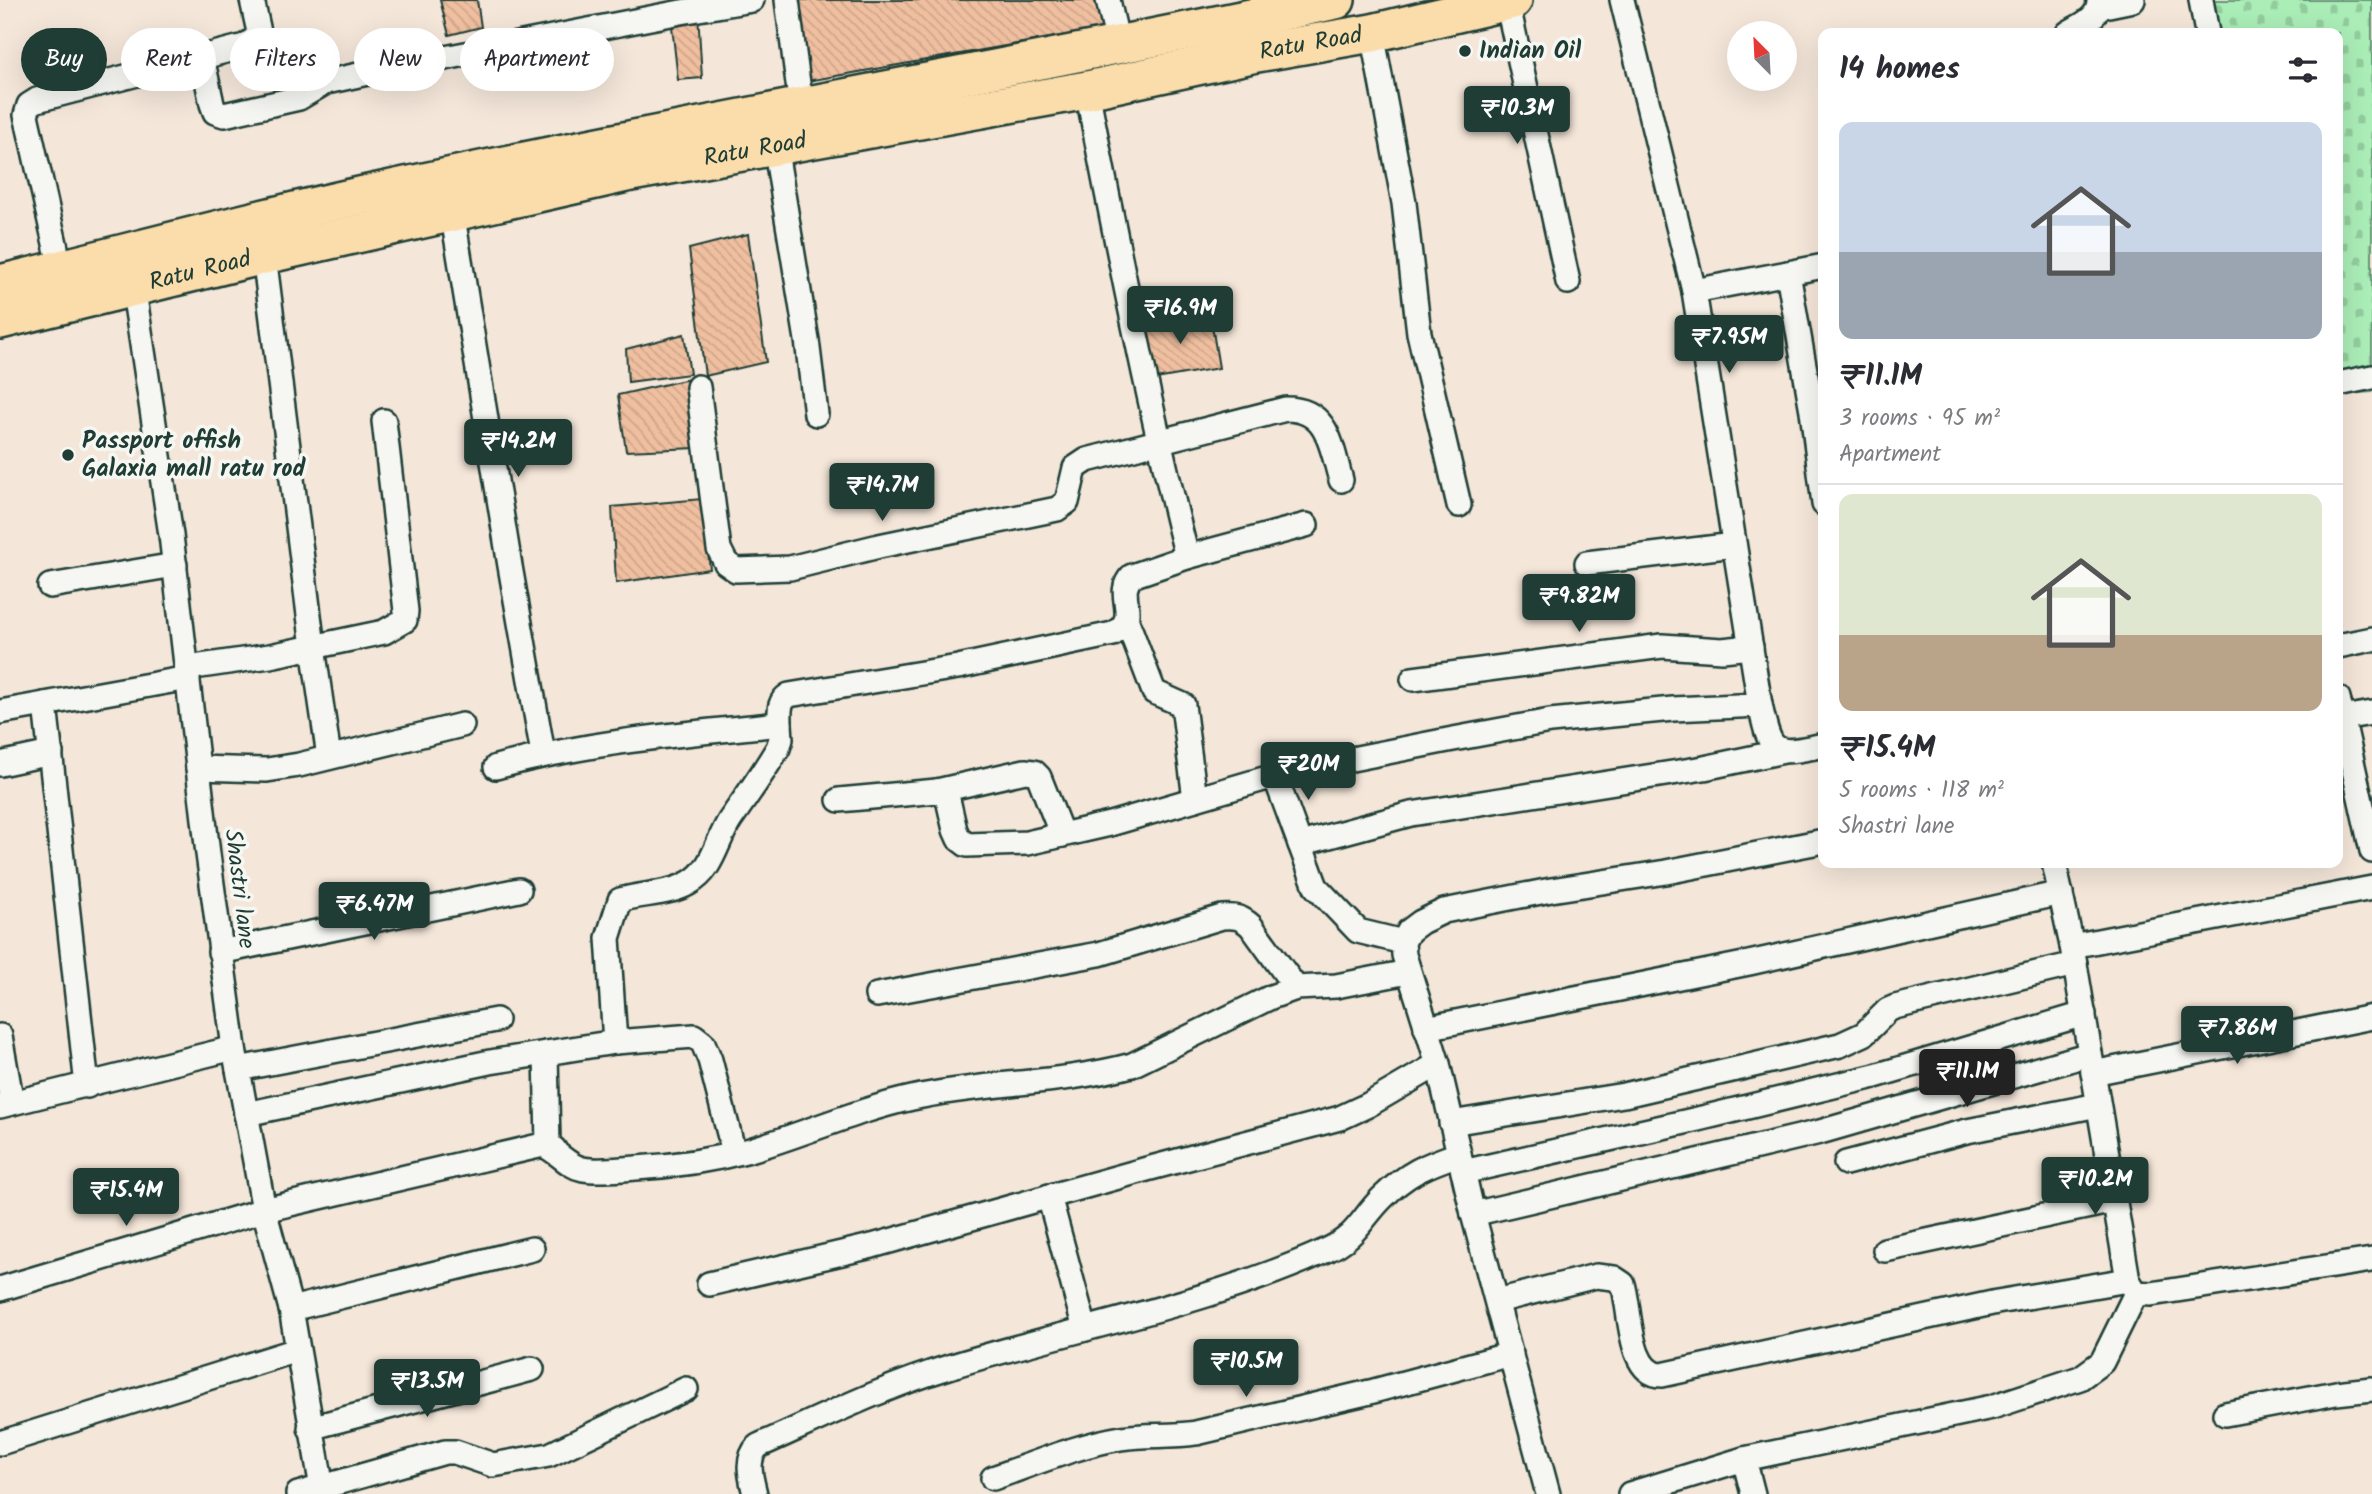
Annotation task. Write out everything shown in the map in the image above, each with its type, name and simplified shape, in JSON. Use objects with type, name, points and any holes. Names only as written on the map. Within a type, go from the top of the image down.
[{"type":"main road","name":"Ratu Road","points":[[0,264],[141,227],[493,152],[799,91],[1003,58],[1284,0]]},
{"type":"main road","points":[[0,284],[383,191],[643,136],[1157,39],[1336,0]]},
{"type":"main road","points":[[0,304],[388,209],[647,155],[1161,58],[1426,0]]},
{"type":"main road","name":"Ratu Road","points":[[0,320],[133,285],[631,172],[1087,90],[1257,53],[1371,33],[1510,1]]},
{"type":"street","points":[[216,53],[245,46],[255,39],[259,32],[252,0]]},
{"type":"street","points":[[209,91],[215,112],[224,115],[299,98],[326,82],[350,76],[752,0]]},
{"type":"street","points":[[787,0],[799,91]]},
{"type":"street","points":[[1108,0],[1116,35]]},
{"type":"street","points":[[1622,0],[1694,291],[1760,705],[1768,740],[1774,748],[1784,751]]},
{"type":"street","points":[[2076,28],[2094,16],[2099,3],[2133,0]]},
{"type":"street","points":[[2201,0],[2206,28]]},
{"type":"street","points":[[1510,1],[1568,282]]},
{"type":"street","points":[[1371,33],[1404,203],[1419,333],[1460,505]]},
{"type":"street","points":[[57,248],[26,115],[29,105],[37,100],[121,78]]},
{"type":"street","points":[[1087,90],[1158,443],[1187,557]]},
{"type":"street","points":[[775,145],[807,340],[816,414]]},
{"type":"street","points":[[452,211],[543,754]]},
{"type":"street","points":[[264,255],[329,757]]},
{"type":"street","points":[[1694,291],[1818,267]]},
{"type":"street","points":[[1788,273],[1818,458]]},
{"type":"street","name":"Shastri lane","points":[[133,285],[175,565],[220,952],[236,1059],[264,1210],[290,1308],[323,1491]]},
{"type":"street","points":[[2343,383],[2372,377]]},
{"type":"street","points":[[698,387],[719,549],[726,563],[736,570],[790,568],[879,546],[1057,509],[1068,502],[1075,468],[1087,460],[1269,413],[1300,409],[1311,413],[1326,433],[1341,480]]},
{"type":"street","points":[[0,712],[384,632],[405,620],[384,421]]},
{"type":"street","points":[[1195,799],[1183,705],[1154,692],[1127,621],[1124,589],[1126,582],[1132,576],[1187,557],[1306,525]]},
{"type":"street","points":[[1587,563],[1734,545]]},
{"type":"street","points":[[50,586],[175,565]]},
{"type":"street","points":[[615,1042],[608,938],[620,900],[673,890],[701,875],[729,823],[778,748],[781,739],[780,705],[783,699],[789,695],[958,667],[1113,634],[1122,629],[1127,621]]},
{"type":"street","points":[[2343,645],[2372,639]]},
{"type":"street","points":[[1413,679],[1662,646],[1722,650],[1751,647]]},
{"type":"street","points":[[45,704],[88,1086]]},
{"type":"street","points":[[937,791],[947,795],[955,830],[959,839],[967,845],[1027,843],[1110,824],[1275,776],[1448,740],[1550,721],[1673,709],[1760,705]]},
{"type":"street","points":[[2343,708],[2372,713]]},
{"type":"street","points":[[2343,716],[2364,776],[2371,845]]},
{"type":"street","points":[[496,767],[543,754],[624,740],[780,723]]},
{"type":"street","points":[[198,768],[267,769],[299,765],[461,725]]},
{"type":"street","points":[[1300,844],[1411,814],[1704,768],[1818,746]]},
{"type":"street","points":[[0,764],[51,753]]},
{"type":"street","points":[[839,800],[937,791],[1025,771],[1034,772],[1039,777],[1062,835]]},
{"type":"street","points":[[1275,776],[1316,887],[1358,930],[1403,942]]},
{"type":"street","points":[[1548,1494],[1473,1214],[1438,1064],[1408,972],[1403,942],[1409,931],[1444,911],[1818,842]]},
{"type":"street","points":[[1630,1494],[1744,1458],[1992,1407],[2080,1378],[2102,1362],[2132,1286],[2098,1105],[2074,955],[2055,868]]},
{"type":"street","points":[[1451,1123],[1624,1095],[1840,1045],[1864,1034],[1888,1010],[1895,1007],[2074,955],[2372,888]]},
{"type":"street","points":[[220,952],[519,890]]},
{"type":"street","points":[[1426,1028],[1749,963],[2061,893]]},
{"type":"street","points":[[877,995],[1099,954],[1222,917],[1236,916],[1243,918],[1251,926],[1296,988]]},
{"type":"street","points":[[546,1053],[548,1145],[570,1164],[582,1169],[664,1167],[734,1153],[911,1098],[993,1084],[1110,1071],[1132,1065],[1271,997],[1296,988],[1336,986],[1408,972]]},
{"type":"street","points":[[755,1494],[749,1466],[751,1454],[758,1446],[873,1394],[948,1367],[1188,1300],[1328,1250],[1354,1234],[1384,1196],[1414,1171],[1698,1119],[1875,1076],[2084,1014]]},
{"type":"street","points":[[1473,1214],[1820,1132],[2092,1063],[2372,1017]]},
{"type":"street","points":[[0,1039],[6,1105],[88,1086],[236,1059],[496,1020]]},
{"type":"street","points":[[246,1114],[490,1062],[615,1042],[694,1036],[704,1042],[710,1059],[734,1153]]},
{"type":"street","points":[[709,1284],[872,1246],[1340,1118],[1368,1105],[1438,1064]]},
{"type":"street","points":[[1846,1163],[1967,1131],[2098,1105]]},
{"type":"street","points":[[0,1289],[264,1210],[543,1145],[554,1149]]},
{"type":"street","points":[[1049,1196],[1085,1329]]},
{"type":"street","points":[[1885,1250],[2115,1201]]},
{"type":"street","points":[[290,1308],[532,1250]]},
{"type":"street","points":[[1497,1301],[1596,1276],[1614,1278],[1623,1284],[1636,1352],[1642,1366],[1653,1375],[1997,1302],[2132,1286],[2151,1294],[2372,1260]]},
{"type":"street","points":[[0,1443],[297,1350]]},
{"type":"street","points":[[993,1478],[1098,1443],[1121,1438],[1196,1433],[1370,1392],[1511,1354]]},
{"type":"street","points":[[310,1428],[532,1369]]},
{"type":"street","points":[[298,1494],[323,1491],[445,1452],[455,1451],[493,1465],[548,1455],[686,1389]]},
{"type":"street","points":[[2225,1414],[2372,1389]]},
{"type":"street","points":[[1744,1458],[1753,1494]]},
{"type":"green space","points":[[2207,0],[2372,0],[2372,392],[2343,394],[2343,28],[2212,28]]},
{"type":"building","points":[[440,0],[477,0],[481,27],[460,28],[460,32],[449,35]]},
{"type":"building","points":[[798,0],[1100,0],[1106,28],[802,82]]},
{"type":"building","points":[[698,12],[702,78],[678,80],[671,17]]},
{"type":"building","points":[[748,234],[766,362],[705,376],[689,249]]},
{"type":"building","points":[[1210,313],[1219,368],[1150,380],[1140,325]]},
{"type":"building","points":[[684,334],[690,374],[628,382],[626,349]]},
{"type":"building","points":[[689,379],[697,448],[626,451],[618,395]]},
{"type":"building","points":[[702,499],[710,569],[616,583],[612,507]]},
{"type":"place","name":"Indian Oil","points":[[1465,51]]},
{"type":"place","name":"Passport offish Galaxia mall ratu rod","points":[[68,455]]}]
